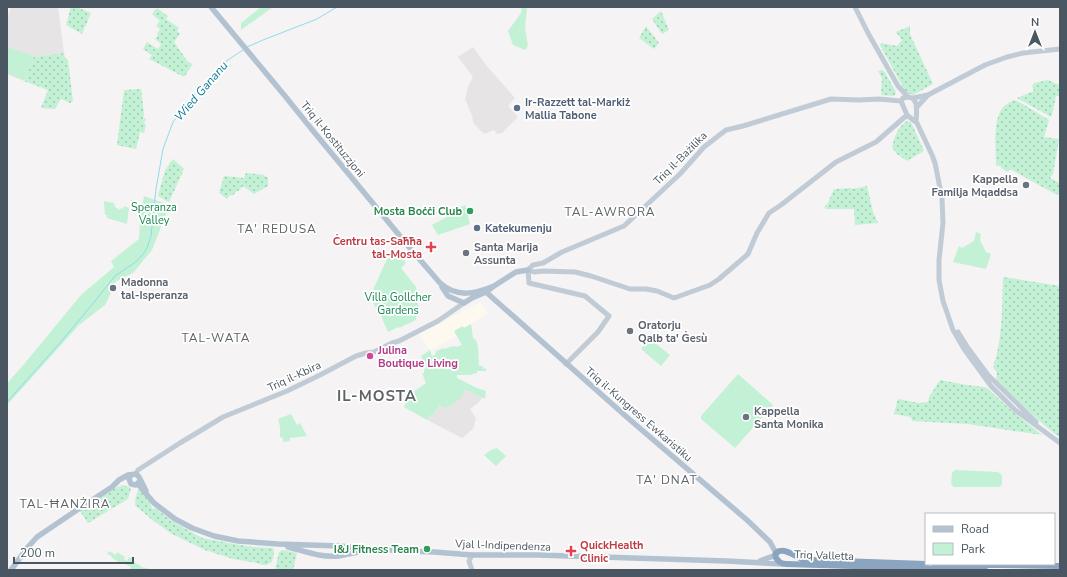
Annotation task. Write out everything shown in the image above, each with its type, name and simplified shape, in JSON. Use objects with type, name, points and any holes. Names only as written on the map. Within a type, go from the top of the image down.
[{"type":"highway","name":"Triq Valletta","points":[[925,564],[811,560],[800,558],[785,550],[781,550],[776,554],[777,561],[782,564],[985,570]]},
{"type":"highway","points":[[998,565],[1060,566]]},
{"type":"main road","name":"Triq il-Kostituzzjoni","points":[[211,7],[440,283],[448,296],[464,303]]},
{"type":"main road","name":"Triq il-Bażilika","points":[[494,286],[516,272],[528,270]]},
{"type":"main road","points":[[440,283],[446,288],[463,293],[475,292],[494,286]]},
{"type":"main road","points":[[464,303],[486,292],[494,286]]},
{"type":"main road","name":"Triq il-Kungress Ewkaristiku","points":[[486,292],[566,364],[746,520],[770,542],[776,554]]},
{"type":"main road","points":[[463,293],[464,303]]},
{"type":"main road","points":[[112,487],[119,480],[128,475],[134,475]]},
{"type":"main road","points":[[131,483],[129,479],[134,475]]},
{"type":"main road","name":"Vjal l-Indipendenza","points":[[134,475],[139,476],[139,482],[154,503],[175,519],[192,528],[214,536],[238,541],[340,546],[368,550],[472,555],[758,562],[782,564]]},
{"type":"main road","points":[[11,570],[37,537],[112,487],[122,483],[131,483],[133,485],[139,482]]},
{"type":"main road","name":"Vjal l-Indipendenza","points":[[278,544],[322,555],[340,556],[368,550]]},
{"type":"main road","points":[[322,555],[321,551],[323,546]]},
{"type":"main road","points":[[340,546],[340,556]]},
{"type":"main road","name":"Vjal l-Indipendenza","points":[[758,562],[776,554]]},
{"type":"street","points":[[855,7],[898,86],[916,102],[916,121],[935,163],[942,198],[939,280],[943,301],[950,322],[988,375],[1060,443]]},
{"type":"street","points":[[901,100],[905,97],[910,98],[928,95],[985,65],[1007,57],[1023,53],[1060,50]]},
{"type":"street","points":[[898,86],[901,100],[908,116],[916,121]]},
{"type":"street","points":[[566,364],[598,332],[609,316],[585,296],[529,283],[528,270],[534,272],[575,272],[630,289],[658,290],[674,298],[710,285],[748,254],[769,213],[836,162],[876,142],[908,116],[914,115],[928,95]]},
{"type":"street","name":"Triq il-Bażilika","points":[[528,270],[533,265],[543,263],[562,252],[624,226],[680,174],[704,147],[726,130],[831,99],[901,100]]},
{"type":"street","points":[[537,264],[537,272]]},
{"type":"street","name":"Triq il-Kbira","points":[[134,475],[138,470],[223,417],[287,391],[356,356],[374,352],[399,341],[438,321],[464,303]]},
{"type":"street","points":[[472,555],[469,561],[472,570]]},
{"type":"shaded area","points":[[11,7],[58,7],[64,53],[34,57],[24,81],[7,74],[7,19]]},
{"type":"shaded area","points":[[473,47],[486,65],[515,98],[508,106],[518,117],[502,133],[497,134],[494,130],[484,134],[474,124],[465,99],[468,87],[473,77],[458,57]]},
{"type":"shaded area","points":[[480,302],[488,313],[471,324],[454,332],[457,336],[430,350],[419,334]]},
{"type":"shaded area","points":[[465,388],[482,398],[470,409],[476,418],[473,429],[462,438],[427,420],[440,405]]},
{"type":"green space","points":[[71,7],[76,7],[91,13],[82,34],[66,25]]},
{"type":"green space","points":[[261,7],[273,7],[241,30],[241,23]]},
{"type":"green space","points":[[522,7],[527,7],[525,28],[528,46],[525,50],[513,45],[508,31],[521,13]]},
{"type":"green space","points":[[157,8],[168,16],[166,19],[179,28],[177,31],[180,34],[174,42],[188,62],[193,64],[184,77],[149,59],[152,55],[143,49],[147,42],[158,49],[161,44],[155,39],[160,29],[156,26],[160,21],[152,14]]},
{"type":"green space","points":[[661,11],[669,30],[662,34],[652,19]]},
{"type":"green space","points":[[646,26],[659,43],[654,49],[639,38]]},
{"type":"green space","points":[[910,26],[910,34],[933,84],[913,95],[907,93],[904,89],[880,45],[881,43],[897,46],[902,40],[896,32]]},
{"type":"green space","points":[[7,47],[34,56],[24,80],[7,73]]},
{"type":"green space","points":[[64,53],[65,58],[68,60],[73,101],[70,103],[61,99],[55,109],[41,108],[48,90],[24,81],[34,57]]},
{"type":"green space","points":[[878,71],[884,71],[896,92],[894,96],[881,95],[882,78]]},
{"type":"green space","points":[[1048,80],[1059,85],[1060,84],[1060,96],[1056,96],[1051,117],[1017,98],[1034,91],[1032,86],[1034,83]]},
{"type":"green space","points":[[141,89],[144,114],[142,124],[144,118],[146,119],[144,123],[146,125],[144,133],[140,132],[136,149],[117,145],[124,90]]},
{"type":"green space","points":[[1014,100],[1049,120],[1044,137],[1059,139],[1053,174],[1050,178],[1060,183],[1060,191],[1057,195],[1010,169],[1008,172],[996,165],[995,135],[997,120],[1003,107]]},
{"type":"green space","points":[[907,121],[911,122],[924,151],[907,161],[897,154],[892,147],[899,129]]},
{"type":"green space","points":[[173,159],[184,169],[169,202],[158,196],[165,170]]},
{"type":"green space","points":[[246,173],[264,175],[268,178],[268,186],[254,194],[243,186],[232,196],[230,195],[227,199],[219,193],[224,176],[244,178]]},
{"type":"green space","points":[[867,186],[873,212],[878,223],[855,225],[854,209],[826,209],[824,207],[828,203],[834,189],[852,189]]},
{"type":"green space","name":"Speranza Valley","points":[[144,196],[164,203],[168,209],[152,250],[133,273],[115,282],[116,290],[109,292],[111,293],[105,305],[79,325],[7,405],[7,384],[10,380],[81,295],[114,267],[111,261],[139,239],[140,220]]},
{"type":"green space","points":[[104,201],[114,203],[115,207],[120,210],[121,208],[123,209],[124,206],[129,208],[127,224],[107,218],[107,215],[105,215]]},
{"type":"green space","points":[[465,205],[470,224],[438,235],[432,225]]},
{"type":"green space","points":[[976,232],[981,234],[980,240],[986,252],[991,254],[986,269],[953,262],[959,246],[962,248],[974,241]]},
{"type":"green space","name":"Villa Gollcher Gardens","points":[[397,252],[406,263],[401,268],[416,287],[419,312],[417,310],[416,320],[388,332],[373,303],[376,303],[377,301],[374,299],[377,292],[373,290],[387,259]]},
{"type":"green space","points":[[1003,277],[1060,286],[1060,438],[1027,410],[996,379],[997,373],[993,367],[999,345]]},
{"type":"green space","points":[[471,324],[473,338],[476,340],[478,347],[479,366],[483,366],[483,369],[486,368],[486,371],[477,371],[477,373],[472,375],[457,375],[457,378],[486,391],[485,398],[482,398],[465,389],[461,398],[445,408],[440,405],[427,420],[404,407],[409,398],[408,396],[426,383],[422,373],[424,373],[426,368],[421,356],[430,350],[432,356],[435,355],[436,351],[444,348],[462,345],[454,331]]},
{"type":"green space","points":[[650,339],[670,355],[661,366],[641,349]]},
{"type":"green space","points":[[738,374],[773,405],[735,448],[701,419],[701,416]]},
{"type":"green space","points":[[940,380],[987,388],[1042,435],[968,424],[912,421],[911,417],[894,414],[898,399],[919,403],[928,402],[929,397]]},
{"type":"green space","points":[[291,414],[297,425],[300,423],[307,436],[290,438],[290,441],[283,442],[283,438],[280,437],[278,419]]},
{"type":"green space","points":[[497,448],[506,456],[496,466],[484,455]]},
{"type":"green space","points":[[955,470],[998,472],[1002,475],[1002,485],[999,487],[954,487],[951,484],[952,473]]},
{"type":"green space","points":[[123,485],[131,488],[128,499],[88,523],[80,511],[113,489]]},
{"type":"green space","points":[[139,489],[149,500],[153,509],[155,508],[172,521],[202,538],[253,547],[273,548],[274,553],[272,562],[262,565],[233,559],[205,550],[172,534],[135,505]]},
{"type":"green space","points":[[283,550],[297,553],[293,570],[275,570],[279,552]]},
{"type":"green space","points":[[109,551],[116,555],[117,552],[125,557],[124,559],[127,561],[129,557],[133,557],[134,558],[132,561],[142,568],[152,570],[132,570],[130,569],[131,567],[121,562],[117,562],[111,557],[112,556],[107,554]]},
{"type":"waterway","name":"Wied Gananu","points":[[247,47],[317,19],[337,7]]},
{"type":"waterway","name":"Wied Gananu","points":[[7,402],[59,344],[115,276],[137,261],[144,253],[151,236],[156,189],[163,149],[173,122],[214,72],[225,62],[243,50]]},
{"type":"place","name":"Ir-Razzett tal-Markiż Mallia Tabone","points":[[517,108]]},
{"type":"place","name":"Kappella Familja Mqaddsa","points":[[1026,185]]},
{"type":"place","name":"Mosta Boċċi Club","points":[[470,211]]},
{"type":"place","name":"Katekumenju","points":[[477,228]]},
{"type":"place","name":"Ċentru tas-Saħħa tal-Mosta","points":[[431,247]]},
{"type":"place","name":"Santa Marija Assunta","points":[[466,253]]},
{"type":"place","name":"Madonna tal-Isperanza","points":[[113,288]]},
{"type":"place","name":"Oratorju Qalb ta' Ġesù","points":[[630,331]]},
{"type":"place","name":"Julina Boutique Living","points":[[370,356]]},
{"type":"place","name":"Kappella Santa Monika","points":[[746,417]]},
{"type":"place","name":"I&J Fitness Team","points":[[427,549]]},
{"type":"place","name":"QuickHealth Clinic","points":[[571,551]]},
{"type":"district","name":"TAL-AWRORA","points":[[610,212]]},
{"type":"district","name":"TA' REDUSA","points":[[277,229]]},
{"type":"district","name":"TAL-WATA","points":[[216,338]]},
{"type":"district","name":"IL-MOSTA","points":[[377,396]]},
{"type":"district","name":"TA' DNAT","points":[[667,480]]},
{"type":"district","name":"TAL-ĦANŻIRA","points":[[65,504]]}]
